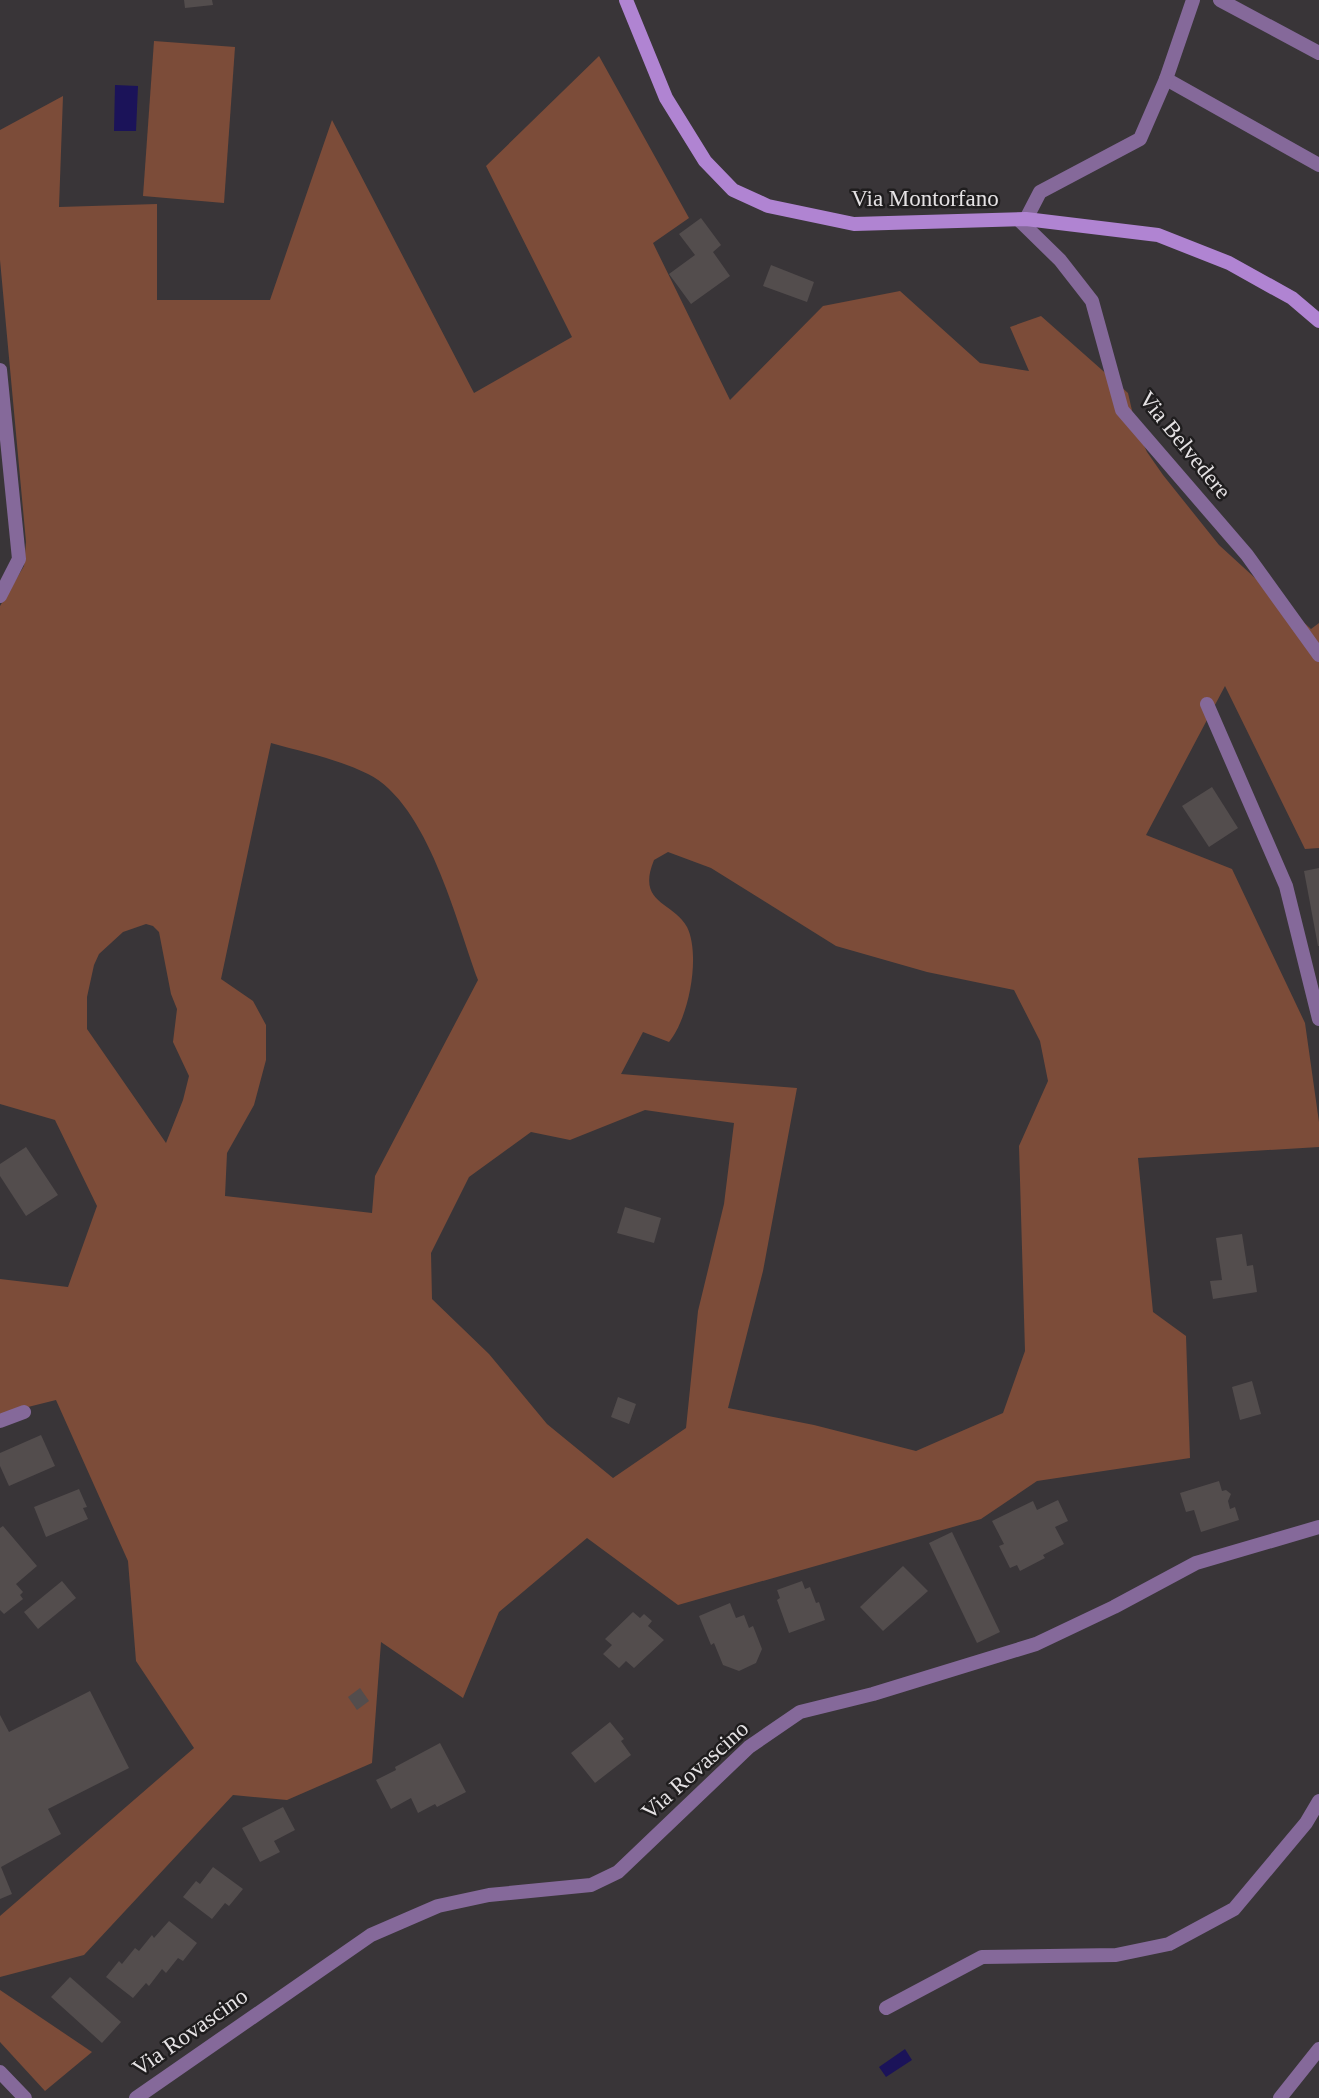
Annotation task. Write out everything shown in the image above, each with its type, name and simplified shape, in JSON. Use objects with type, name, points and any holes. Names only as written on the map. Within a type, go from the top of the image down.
[{"type":"street","name":"Via Montorfano","points":[[626,0],[666,98],[705,161],[733,190],[768,206],[854,224],[1022,220],[1158,235],[1229,263],[1292,298],[1319,321]]},
{"type":"street","points":[[1022,220],[1040,192],[1140,139],[1167,79],[1193,0]]},
{"type":"street","points":[[1220,0],[1319,53]]},
{"type":"street","points":[[1167,79],[1319,165]]},
{"type":"street","name":"Via Belvedere","points":[[1022,220],[1060,260],[1092,301],[1122,410],[1248,555],[1319,655]]},
{"type":"street","points":[[0,370],[19,559],[0,596]]},
{"type":"street","points":[[1207,704],[1286,886],[1319,1019]]},
{"type":"street","points":[[0,1421],[24,1412]]},
{"type":"street","name":"Via Rovascino","points":[[136,2098],[371,1935],[438,1906],[489,1895],[591,1885],[618,1872],[749,1747],[800,1712],[873,1694],[1036,1644],[1114,1607],[1196,1563],[1319,1527]]},
{"type":"street","points":[[886,2008],[982,1957],[1116,1955],[1169,1944],[1234,1909],[1306,1823],[1319,1801]]},
{"type":"street","points":[[1280,2098],[1319,2049]]},
{"type":"street","points":[[0,2072],[25,2098]]},
{"type":"shaded area","points":[[154,41],[235,47],[224,203],[143,196]]},
{"type":"shaded area","points":[[599,56],[689,218],[653,243],[730,400],[823,306],[900,291],[980,363],[1029,371],[1010,327],[1041,316],[1128,393],[1136,428],[1147,452],[1219,545],[1311,629],[1319,623],[1319,848],[1305,849],[1225,686],[1146,835],[1232,869],[1305,1023],[1319,1122],[1319,1147],[1138,1158],[1153,1312],[1186,1336],[1190,1458],[1037,1481],[981,1519],[678,1605],[587,1538],[499,1612],[463,1698],[381,1642],[372,1763],[287,1800],[233,1795],[84,1955],[0,1977],[0,1916],[194,1748],[136,1661],[128,1561],[56,1400],[0,1414],[0,1279],[68,1287],[97,1206],[55,1120],[0,1104],[0,606],[24,566],[26,542],[0,260],[0,130],[63,96],[59,207],[157,204],[157,300],[270,300],[332,120],[474,393],[572,337],[486,166]],"holes":[[[271,743],[345,764],[368,774],[389,789],[407,811],[437,866],[478,980],[375,1176],[372,1213],[225,1196],[227,1153],[254,1105],[266,1060],[266,1025],[253,1001],[221,979]],[[668,852],[711,868],[836,946],[927,972],[1014,990],[1040,1041],[1048,1081],[1019,1146],[1025,1351],[1003,1413],[916,1451],[814,1425],[728,1408],[763,1271],[797,1088],[621,1074],[643,1032],[669,1042],[682,1018],[691,986],[691,939],[681,918],[653,894],[650,874],[654,860]],[[146,924],[159,932],[171,994],[177,1009],[173,1042],[189,1076],[183,1100],[166,1143],[87,1029],[87,997],[94,965],[99,954],[123,932]],[[645,1110],[734,1123],[724,1204],[698,1311],[686,1428],[613,1478],[547,1424],[489,1354],[432,1299],[431,1253],[469,1177],[531,1132],[570,1140]]]},
{"type":"shaded area","points":[[115,85],[138,86],[136,131],[114,131]]},
{"type":"shaded area","points":[[0,1990],[92,2052],[45,2091],[0,2042]]},
{"type":"shaded area","points":[[905,2049],[912,2060],[886,2077],[879,2067]]},
{"type":"building","points":[[184,0],[212,0],[213,5],[185,8]]},
{"type":"building","points":[[701,218],[721,245],[713,252],[730,276],[691,304],[669,274],[695,255],[679,234]]},
{"type":"building","points":[[771,265],[814,282],[807,302],[763,286]]},
{"type":"building","points":[[1212,787],[1238,828],[1209,847],[1182,806]]},
{"type":"building","points":[[1319,868],[1319,946],[1318,946],[1304,871]]},
{"type":"building","points":[[26,1147],[58,1195],[26,1216],[0,1176],[0,1164]]},
{"type":"building","points":[[625,1207],[661,1218],[654,1243],[617,1233]]},
{"type":"building","points":[[1242,1234],[1247,1266],[1253,1265],[1257,1292],[1213,1299],[1210,1281],[1222,1280],[1216,1238]]},
{"type":"building","points":[[1252,1381],[1261,1414],[1240,1420],[1232,1387]]},
{"type":"building","points":[[618,1397],[636,1404],[629,1424],[611,1417]]},
{"type":"building","points":[[41,1435],[55,1466],[9,1486],[0,1466],[0,1453]]},
{"type":"building","points":[[1219,1481],[1222,1491],[1226,1490],[1231,1494],[1228,1501],[1230,1509],[1235,1507],[1239,1520],[1201,1532],[1194,1510],[1186,1512],[1180,1493]]},
{"type":"building","points":[[79,1489],[87,1507],[83,1508],[88,1519],[46,1537],[34,1507]]},
{"type":"building","points":[[1058,1500],[1068,1521],[1055,1527],[1064,1544],[1020,1571],[1017,1565],[1010,1568],[999,1546],[1004,1544],[992,1521],[1033,1501],[1037,1510]]},
{"type":"building","points":[[3,1526],[37,1566],[16,1584],[23,1592],[20,1595],[23,1599],[4,1614],[0,1610],[0,1528]]},
{"type":"building","points":[[952,1532],[1000,1632],[977,1643],[929,1543]]},
{"type":"building","points":[[903,1566],[928,1591],[883,1631],[860,1607]]},
{"type":"building","points":[[62,1581],[76,1598],[38,1629],[24,1612]]},
{"type":"building","points":[[802,1581],[805,1589],[810,1587],[816,1603],[819,1602],[825,1620],[789,1633],[777,1600],[780,1598],[777,1590]]},
{"type":"building","points":[[730,1603],[736,1618],[744,1615],[749,1628],[753,1626],[762,1649],[756,1663],[739,1671],[723,1665],[699,1616]]},
{"type":"building","points":[[633,1612],[640,1618],[644,1614],[652,1621],[648,1626],[664,1640],[634,1668],[626,1661],[619,1668],[603,1654],[612,1645],[605,1639]]},
{"type":"building","points":[[360,1688],[369,1701],[357,1710],[348,1697]]},
{"type":"building","points":[[90,1691],[129,1768],[48,1809],[61,1834],[1,1867],[12,1894],[0,1899],[0,1715],[9,1732]]},
{"type":"building","points":[[610,1722],[624,1739],[621,1741],[631,1755],[595,1783],[571,1753]]},
{"type":"building","points":[[440,1743],[466,1792],[437,1807],[435,1804],[418,1813],[411,1798],[391,1809],[376,1780]]},
{"type":"building","points":[[283,1807],[295,1830],[274,1841],[280,1852],[260,1862],[242,1828]]},
{"type":"building","points":[[213,1867],[243,1889],[229,1906],[225,1903],[212,1919],[183,1897],[196,1881],[200,1884]]},
{"type":"building","points":[[169,1921],[197,1943],[183,1961],[178,1958],[166,1973],[162,1969],[149,1986],[146,1983],[133,1998],[106,1977],[119,1961],[122,1964],[135,1948],[139,1951],[152,1935],[154,1938]]},
{"type":"building","points":[[70,1977],[121,2022],[102,2043],[51,1997]]}]
